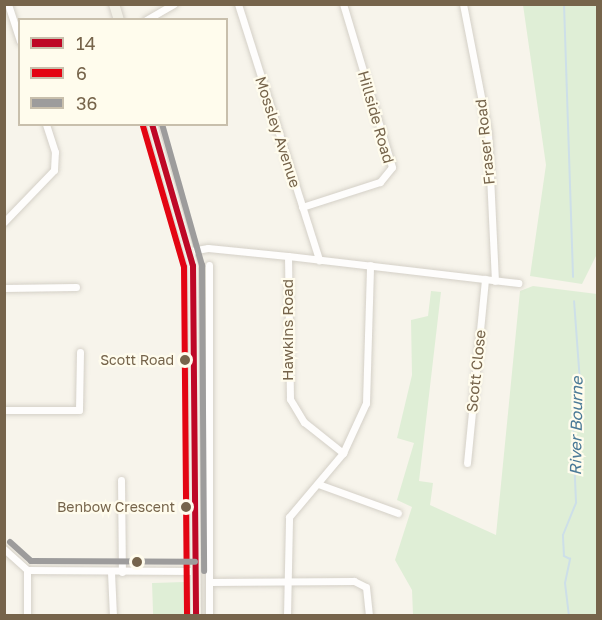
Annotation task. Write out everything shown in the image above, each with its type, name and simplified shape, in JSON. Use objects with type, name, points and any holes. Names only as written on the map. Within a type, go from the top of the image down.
[{"type":"main road","points":[[153,126],[191,251],[195,615]]},
{"type":"street","points":[[8,4],[18,35]]},
{"type":"street","points":[[150,18],[174,4]]},
{"type":"street","name":"Mossley Avenue","points":[[238,4],[319,260]]},
{"type":"street","name":"Hillside Road","points":[[302,207],[380,182],[392,167],[343,4]]},
{"type":"street","name":"Fraser Road","points":[[463,4],[488,133],[495,280]]},
{"type":"street","points":[[4,222],[54,170],[55,152],[47,126]]},
{"type":"street","points":[[191,251],[208,248],[518,283]]},
{"type":"street","name":"Hawkins Road","points":[[288,256],[290,399],[304,422],[343,453]]},
{"type":"street","points":[[209,265],[209,615]]},
{"type":"street","points":[[287,615],[289,517],[343,453],[360,421],[369,381],[370,265]]},
{"type":"street","name":"Scott Close","points":[[467,463],[486,279]]},
{"type":"street","points":[[4,288],[76,287]]},
{"type":"street","points":[[4,410],[80,410],[80,352]]},
{"type":"street","points":[[121,480],[122,572]]},
{"type":"street","points":[[318,484],[398,513]]},
{"type":"street","points":[[4,549],[27,570],[195,571]]},
{"type":"street","points":[[27,570],[27,615]]},
{"type":"street","points":[[111,572],[113,615]]},
{"type":"street","points":[[209,582],[361,583],[369,593],[369,615]]},
{"type":"green space","points":[[523,5],[596,5],[597,254],[582,284],[530,276],[546,165]]},
{"type":"green space","points":[[533,286],[597,294],[597,615],[413,615],[412,590],[395,560],[412,507],[397,500],[414,443],[397,438],[412,375],[411,320],[428,316],[431,291],[441,292],[419,481],[433,483],[430,505],[496,535],[520,291]]},
{"type":"green space","points":[[184,582],[185,615],[153,616],[152,583]]},
{"type":"waterway","name":"River Bourne","points":[[564,4],[573,277]]},
{"type":"waterway","name":"River Bourne","points":[[569,616],[565,583],[570,559],[564,556],[563,535],[576,502],[573,433],[580,382],[574,301]]},
{"type":"transit line","name":"6","points":[[143,126],[184,267],[187,616]]},
{"type":"transit line","name":"14","points":[[153,126],[193,266],[196,616]]},
{"type":"transit line","name":"36","points":[[163,126],[202,265],[204,571]]},
{"type":"transit line","name":"36","points":[[10,542],[31,561],[195,562]]},
{"type":"place","name":"Scott Road","points":[[185,360]]},
{"type":"place","name":"Benbow Crescent","points":[[186,507]]}]
